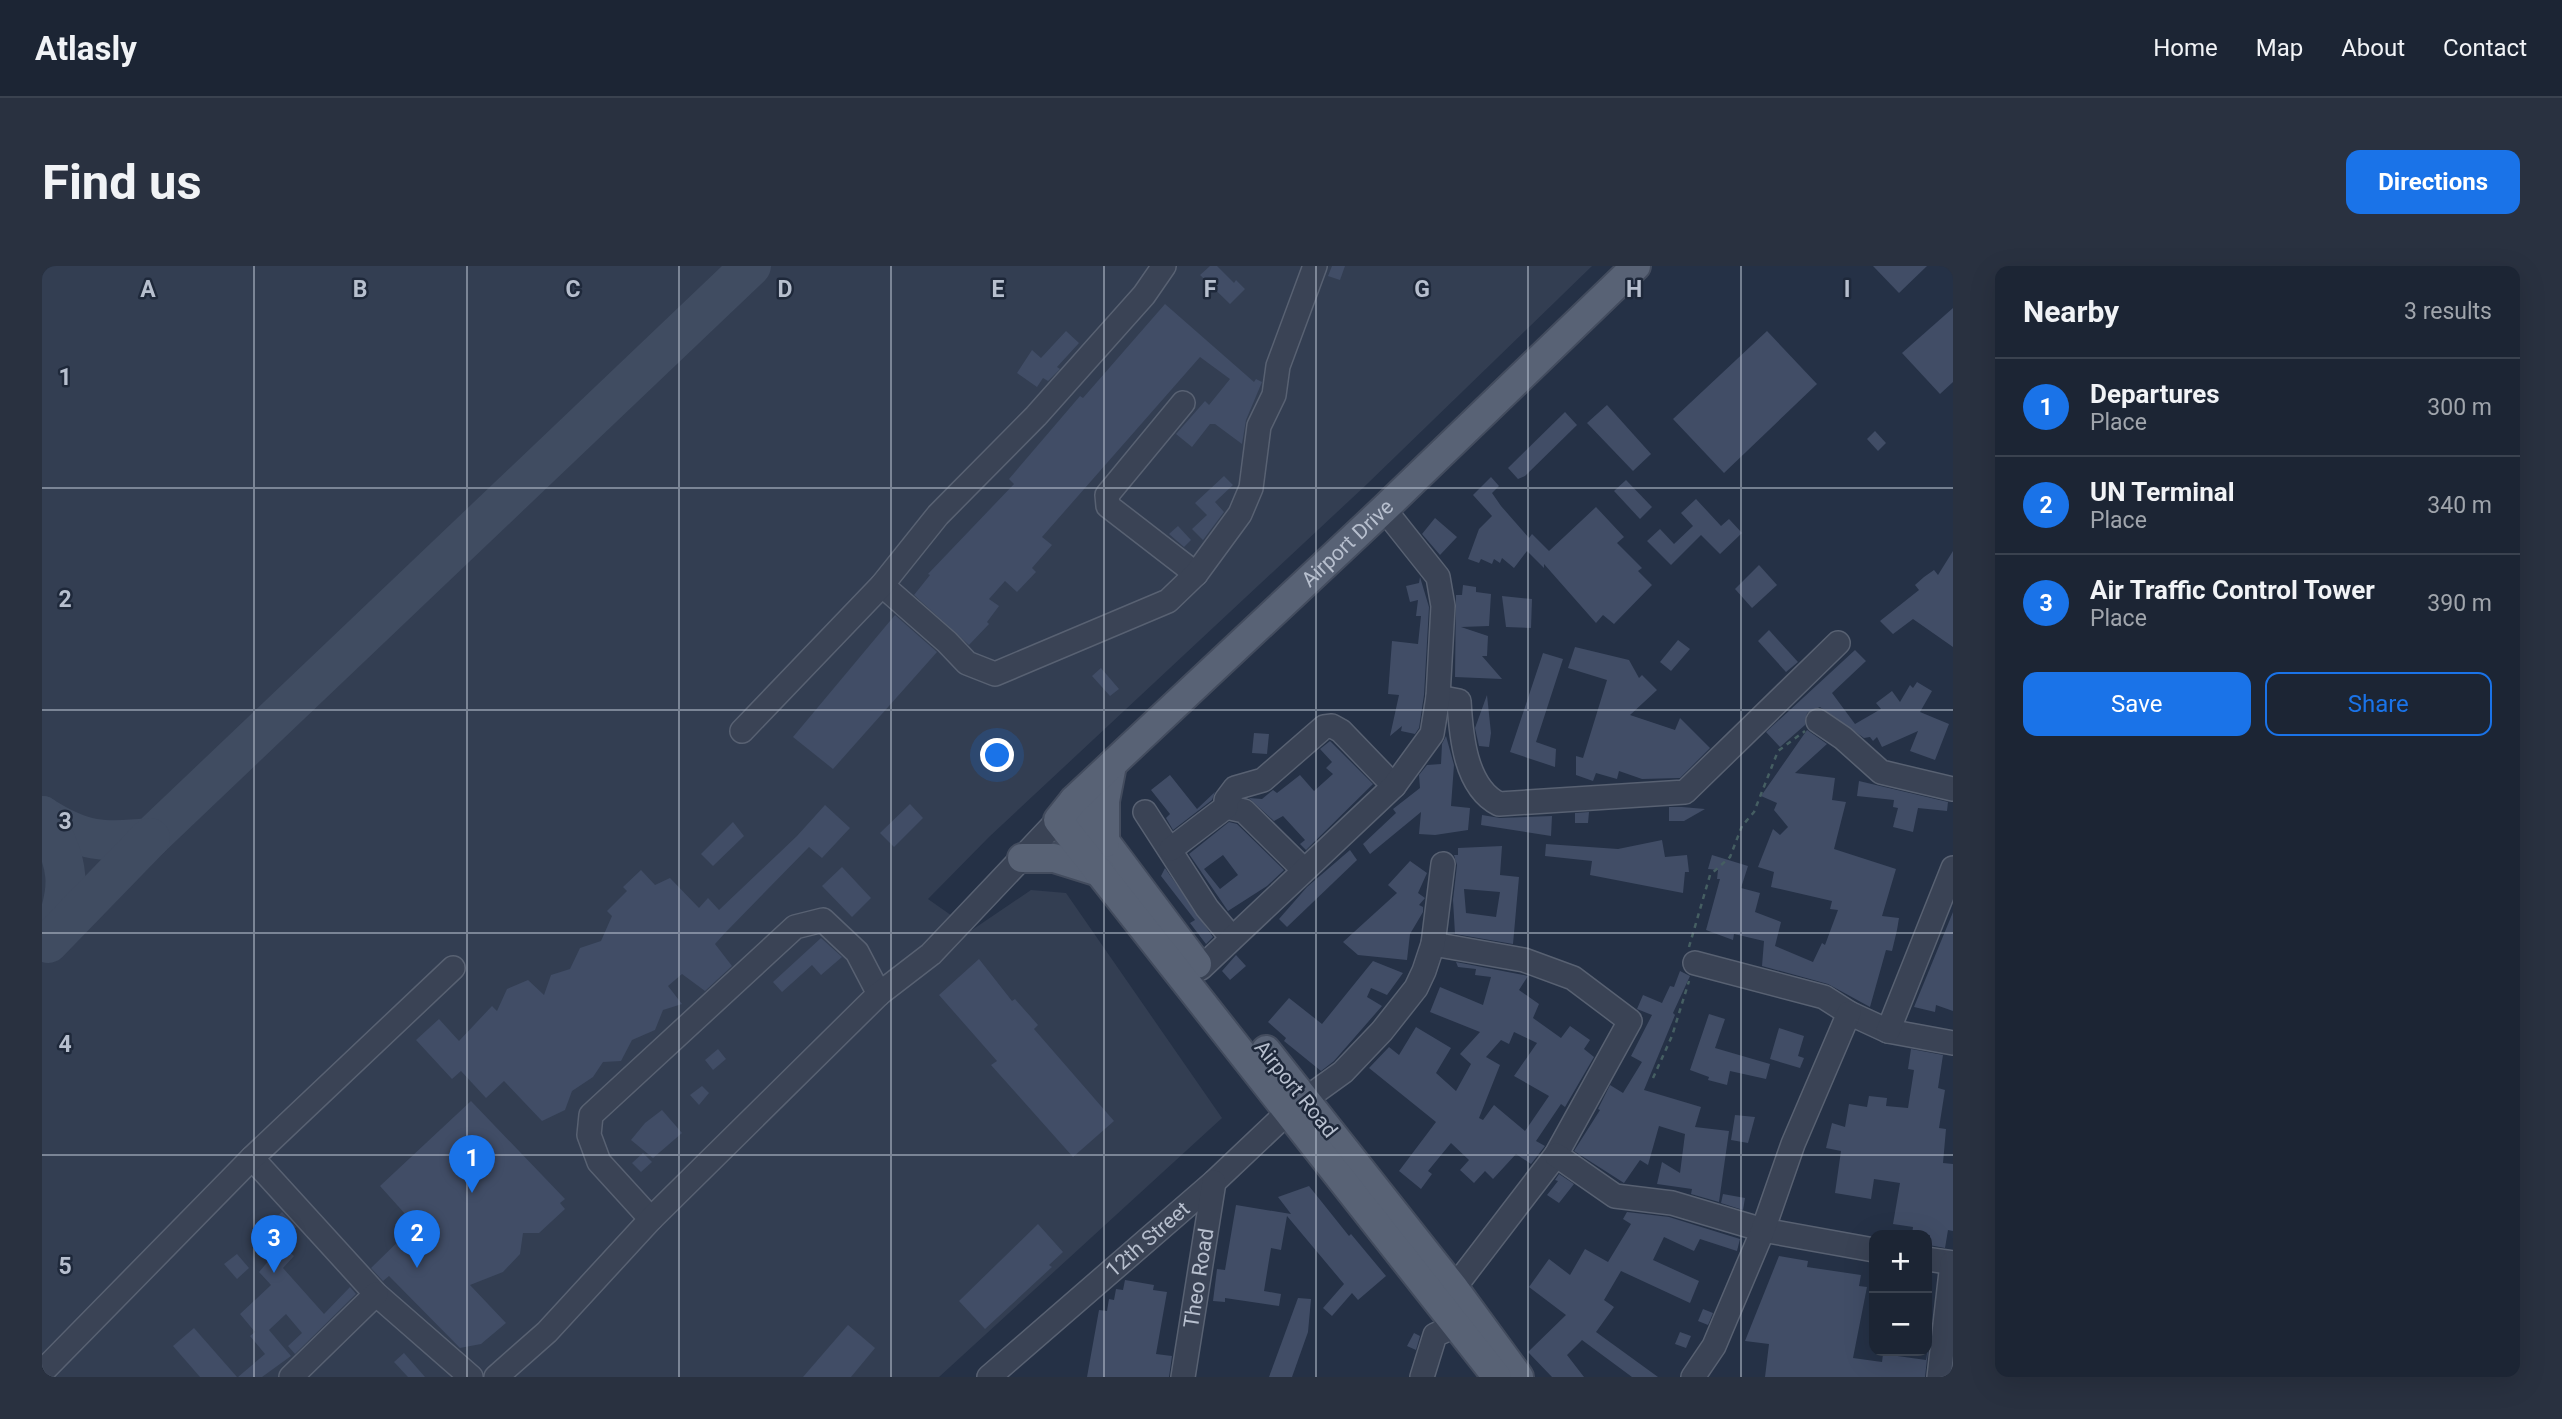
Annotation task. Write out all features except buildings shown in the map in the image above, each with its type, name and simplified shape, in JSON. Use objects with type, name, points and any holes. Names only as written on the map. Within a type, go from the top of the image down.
[{"type":"main road","name":"Airport Drive","points":[[1066,810],[1636,266]]},
{"type":"main road","points":[[1105,843],[1105,801],[1112,765]]},
{"type":"main road","name":"Airport Road","points":[[1066,810],[1105,843],[1200,968],[1497,1377]]},
{"type":"main road","name":"Airport Road","points":[[1066,810],[1102,873],[1454,1288],[1520,1377]]},
{"type":"main road","points":[[1022,858],[1054,858],[1102,873]]},
{"type":"street","points":[[742,731],[882,586],[938,515],[1036,416],[1144,295],[1164,266]]},
{"type":"street","points":[[882,586],[947,642],[967,663],[995,674],[1168,601],[1196,574],[1240,514],[1251,488],[1259,426],[1274,395],[1278,366],[1315,266]]},
{"type":"street","points":[[1183,402],[1107,495],[1108,506],[1115,514],[1196,574]]},
{"type":"street","points":[[1200,968],[1394,786],[1432,734],[1438,697],[1443,606],[1438,577],[1384,509]]},
{"type":"street","points":[[1438,697],[1459,701],[1469,766],[1486,798],[1499,804],[1685,792],[1838,643]]},
{"type":"street","points":[[1818,721],[1843,738],[1881,772],[1953,789]]},
{"type":"street","points":[[1226,807],[1226,800],[1235,788],[1264,780],[1324,727],[1332,726],[1394,786]]},
{"type":"street","points":[[1171,849],[1226,807],[1244,811],[1304,870]]},
{"type":"street","points":[[496,1377],[547,1332],[651,1219],[879,994],[931,954],[1066,810]]},
{"type":"street","points":[[1145,812],[1207,908],[1232,938]]},
{"type":"street","name":"12th Street","points":[[989,1377],[1214,1182],[1297,1105],[1343,1072],[1382,1031],[1416,988],[1433,944],[1443,864]]},
{"type":"street","points":[[1888,1031],[1953,868]]},
{"type":"street","points":[[651,1219],[599,1162],[589,1136],[591,1115],[795,927],[823,920],[857,952],[879,994]]},
{"type":"street","points":[[1433,944],[1524,960],[1573,978],[1628,1017],[1630,1026],[1556,1155],[1454,1288]]},
{"type":"street","points":[[1695,963],[1824,998],[1888,1031],[1953,1043]]},
{"type":"street","points":[[42,1372],[252,1158],[453,968]]},
{"type":"street","points":[[1693,1377],[1714,1346],[1763,1230],[1793,1144],[1849,1013]]},
{"type":"street","points":[[1556,1155],[1615,1196],[1672,1203],[1763,1230],[1869,1249]]},
{"type":"street","points":[[252,1158],[376,1294],[471,1377]]},
{"type":"street","name":"Theo Road","points":[[1183,1377],[1214,1182]]},
{"type":"street","points":[[1932,1260],[1952,1263],[1939,1377]]},
{"type":"street","points":[[291,1377],[376,1294]]},
{"type":"street","points":[[1422,1377],[1435,1335],[1457,1325]]},
{"type":"path","points":[[1653,1077],[1672,1036],[1695,963],[1688,953],[1710,875],[1730,857],[1742,827],[1754,812],[1778,751],[1818,721]]},
{"type":"shaded area","points":[[42,266],[1592,266],[1365,486],[989,837],[928,899],[972,930],[1031,890],[1066,893],[1222,1118],[939,1377],[42,1377]]},
{"type":"taxiway","points":[[42,816],[69,831],[94,839],[150,838],[751,266]]},
{"type":"taxiway","points":[[42,816],[58,848],[65,876],[63,904],[51,938]]},
{"type":"taxiway","points":[[48,943],[150,838]]},
{"type":"place","name":"Departures","points":[[472,1193]]},
{"type":"place","name":"UN Terminal","points":[[417,1268]]},
{"type":"place","name":"Air Traffic Control Tower","points":[[274,1273]]}]
